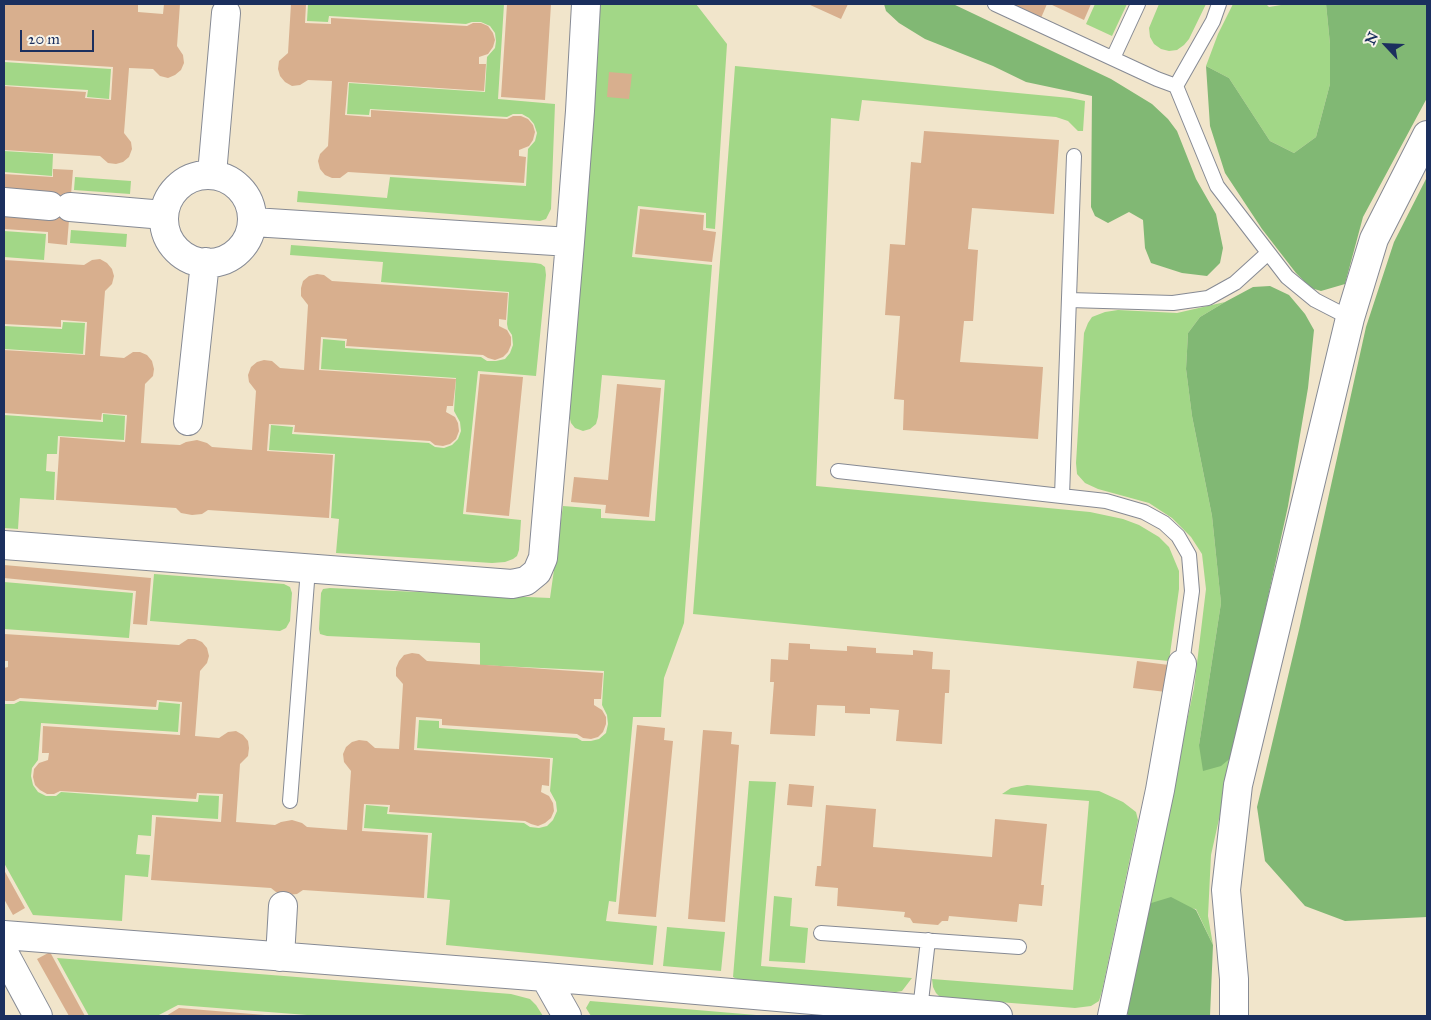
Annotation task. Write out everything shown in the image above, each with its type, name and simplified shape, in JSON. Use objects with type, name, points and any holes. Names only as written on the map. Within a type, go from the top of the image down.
[{"type":"street","points":[[4,545],[512,584],[526,581],[537,572],[543,558],[570,242],[586,4]]},
{"type":"street","points":[[212,174],[226,13]]},
{"type":"street","points":[[1234,1016],[1234,979],[1226,890],[1238,785],[1350,318],[1374,239],[1427,135]]},
{"type":"street","points":[[212,174],[230,180],[240,187],[248,197],[252,209],[253,222],[250,234],[244,245],[235,254],[224,260],[205,262],[187,258],[177,250],[169,240],[165,228],[164,215],[167,203],[173,192],[182,183],[193,177],[212,174]]},
{"type":"street","points":[[4,202],[164,215]]},
{"type":"street","points":[[253,222],[570,242]]},
{"type":"street","points":[[188,421],[205,262]]},
{"type":"street","points":[[1112,1016],[1160,790],[1182,664]]},
{"type":"street","points":[[280,956],[283,906]]},
{"type":"street","points":[[4,935],[545,977],[998,1016]]},
{"type":"street","points":[[4,953],[38,1016]]},
{"type":"street","points":[[545,977],[567,1016]]},
{"type":"lane","points":[[995,4],[1156,79],[1176,86],[1217,186],[1287,277],[1315,300],[1350,318]]},
{"type":"lane","points":[[1113,58],[1138,4]]},
{"type":"lane","points":[[1176,86],[1213,21],[1219,4]]},
{"type":"lane","points":[[1062,496],[1074,156]]},
{"type":"lane","points":[[1069,300],[1173,303],[1208,298],[1235,283],[1268,253]]},
{"type":"lane","points":[[838,471],[1106,501],[1144,512],[1164,523],[1178,536],[1189,555],[1192,592],[1182,664]]},
{"type":"lane","points":[[290,801],[308,569]]},
{"type":"lane","points":[[821,934],[1019,947]]},
{"type":"lane","points":[[920,1010],[928,940]]},
{"type":"green space","points":[[308,4],[504,4],[498,99],[555,104],[551,209],[546,219],[540,221],[297,202],[298,191],[387,198],[390,177],[526,186],[528,149],[535,141],[537,133],[534,124],[522,114],[513,114],[507,117],[370,109],[369,115],[347,114],[349,83],[485,92],[487,57],[495,48],[495,33],[490,26],[481,22],[466,24],[329,16],[328,22],[307,21]]},
{"type":"green space","points":[[598,4],[696,4],[727,44],[715,229],[706,228],[706,213],[638,206],[632,257],[712,265],[684,623],[664,678],[661,717],[633,717],[616,902],[609,901],[606,921],[657,926],[653,965],[446,945],[450,900],[427,898],[432,833],[364,828],[366,805],[388,807],[387,814],[524,823],[530,827],[539,828],[547,826],[553,820],[557,811],[556,802],[550,791],[553,758],[417,748],[419,720],[439,721],[439,728],[577,738],[582,741],[599,739],[606,733],[608,724],[607,715],[602,705],[604,671],[480,665],[480,643],[327,636],[320,634],[319,629],[321,593],[323,589],[330,588],[550,598],[563,506],[601,509],[601,518],[655,521],[665,380],[602,375],[596,424],[590,429],[583,431],[575,428],[571,423],[569,415]]},
{"type":"green space","points":[[884,4],[953,4],[1111,79],[1152,104],[1168,119],[1177,131],[1196,179],[1216,214],[1223,248],[1220,263],[1207,276],[1182,273],[1151,263],[1145,248],[1143,220],[1129,212],[1108,223],[1095,216],[1091,207],[1092,96],[1026,82],[993,66],[925,39],[899,23],[886,11]]},
{"type":"green space","points":[[1095,4],[1127,4],[1112,36],[1086,24]]},
{"type":"green space","points":[[1159,4],[1206,4],[1189,39],[1177,50],[1161,49],[1154,44],[1150,37],[1149,28]]},
{"type":"green space","points":[[1233,4],[1266,4],[1269,7],[1287,4],[1326,4],[1330,44],[1330,84],[1316,137],[1294,153],[1270,141],[1229,78],[1206,66],[1218,34]]},
{"type":"green space","points":[[1326,4],[1427,4],[1427,98],[1363,217],[1345,284],[1321,291],[1311,288],[1296,273],[1262,229],[1225,173],[1210,126],[1206,66],[1229,78],[1270,141],[1294,153],[1316,137],[1330,84],[1330,44]]},
{"type":"green space","points":[[4,62],[111,69],[109,99],[87,97],[88,90],[4,85]]},
{"type":"green space","points":[[735,66],[1085,101],[1083,131],[1078,131],[1068,121],[1056,117],[862,100],[859,121],[831,118],[816,486],[1090,512],[1123,519],[1139,525],[1159,537],[1169,547],[1179,571],[1179,589],[1169,661],[693,614]]},
{"type":"green space","points":[[4,151],[53,154],[52,176],[4,172]]},
{"type":"green space","points":[[75,177],[131,181],[130,194],[74,190]]},
{"type":"green space","points":[[1427,177],[1427,917],[1345,921],[1305,906],[1265,861],[1257,807],[1299,630],[1366,327],[1394,242]]},
{"type":"green space","points":[[71,230],[127,234],[126,247],[70,243]]},
{"type":"green space","points":[[4,231],[46,234],[44,260],[4,257]]},
{"type":"green space","points":[[291,245],[535,263],[545,267],[546,275],[536,376],[478,371],[463,514],[521,520],[519,550],[517,556],[513,559],[492,563],[336,553],[339,519],[331,518],[335,454],[269,450],[271,425],[293,427],[292,434],[429,443],[435,447],[444,448],[452,445],[458,439],[461,431],[460,422],[454,411],[456,378],[321,369],[323,339],[345,341],[345,348],[481,357],[487,361],[505,359],[513,345],[512,335],[507,324],[509,292],[381,282],[383,262],[290,255]]},
{"type":"green space","points":[[1270,286],[1289,295],[1305,314],[1314,330],[1308,388],[1288,506],[1233,756],[1221,766],[1203,771],[1199,745],[1221,603],[1212,516],[1192,416],[1186,369],[1188,333],[1200,317],[1225,302],[1253,287]]},
{"type":"green space","points":[[1225,302],[1200,317],[1188,333],[1186,369],[1192,416],[1212,516],[1221,603],[1199,745],[1233,756],[1211,855],[1208,916],[1213,945],[1196,909],[1148,904],[1194,688],[1206,589],[1202,554],[1191,537],[1172,518],[1149,503],[1098,489],[1085,483],[1077,474],[1076,463],[1084,333],[1092,317],[1118,310],[1177,313]]},
{"type":"green space","points":[[63,322],[85,323],[83,354],[4,349],[4,326],[62,329]]},
{"type":"green space","points":[[103,414],[125,416],[124,440],[58,436],[57,454],[47,454],[46,471],[55,472],[54,500],[20,498],[18,529],[4,528],[4,415],[103,422]]},
{"type":"green space","points":[[154,574],[284,584],[290,587],[292,593],[290,621],[286,628],[280,631],[150,621]]},
{"type":"green space","points":[[4,582],[133,593],[129,638],[4,629]]},
{"type":"green space","points":[[20,701],[158,710],[159,702],[180,704],[178,732],[41,723],[38,760],[32,768],[31,776],[33,785],[38,792],[46,796],[56,796],[61,792],[198,802],[199,795],[219,796],[218,819],[152,815],[151,836],[138,835],[136,854],[150,855],[148,877],[125,875],[122,921],[33,915],[4,863],[4,704],[14,704]]},
{"type":"green space","points":[[749,781],[776,782],[761,966],[912,978],[902,991],[739,980],[733,977]]},
{"type":"green space","points":[[1027,785],[1099,791],[1123,802],[1136,812],[1138,820],[1102,991],[1099,1001],[1091,1006],[1075,1008],[948,998],[940,997],[933,987],[932,979],[1073,990],[1089,801],[1002,794],[1011,788]]},
{"type":"green space","points":[[774,896],[792,898],[790,926],[808,928],[805,963],[769,961]]},
{"type":"green space","points":[[1171,897],[1196,910],[1213,945],[1210,1016],[1129,1016],[1126,1012],[1148,904]]},
{"type":"green space","points":[[667,927],[725,932],[721,971],[663,966]]},
{"type":"green space","points":[[57,958],[511,994],[530,999],[543,1016],[320,1016],[178,1005],[157,1016],[89,1016]]},
{"type":"green space","points":[[590,1001],[768,1016],[591,1016],[586,1008]]},
{"type":"building","points":[[4,4],[138,5],[138,12],[163,14],[164,4],[180,4],[177,46],[183,55],[184,63],[181,70],[168,78],[160,76],[153,69],[129,68],[124,133],[131,142],[132,149],[129,157],[123,162],[116,164],[108,163],[100,156],[4,150],[4,86],[86,92],[85,98],[111,100],[113,67],[4,60]]},
{"type":"building","points":[[291,4],[306,4],[305,23],[331,24],[331,18],[467,26],[473,23],[481,23],[488,26],[495,40],[488,54],[479,57],[479,64],[486,64],[484,91],[348,82],[345,115],[371,117],[371,110],[507,119],[513,116],[521,116],[528,119],[533,125],[535,132],[529,146],[519,150],[519,156],[526,157],[524,183],[348,172],[340,178],[332,178],[325,175],[320,169],[318,161],[320,154],[328,146],[332,81],[308,80],[300,85],[292,86],[280,76],[278,69],[279,61],[288,53]]},
{"type":"building","points":[[507,4],[551,4],[545,100],[501,97]]},
{"type":"building","points":[[808,4],[848,4],[841,19]]},
{"type":"building","points":[[1010,4],[1047,4],[1041,18]]},
{"type":"building","points":[[1050,4],[1091,4],[1084,20]]},
{"type":"building","points":[[609,72],[632,74],[629,99],[607,97]]},
{"type":"building","points":[[924,131],[1059,140],[1054,214],[972,208],[968,249],[978,250],[973,321],[964,321],[960,362],[1043,367],[1038,439],[903,430],[904,400],[894,399],[900,316],[885,315],[890,244],[905,245],[911,162],[921,163]]},
{"type":"building","points":[[53,169],[73,170],[67,245],[48,243],[48,232],[4,229],[4,174],[53,177]]},
{"type":"building","points":[[640,209],[704,215],[703,230],[716,232],[712,262],[635,254]]},
{"type":"building","points":[[100,259],[112,269],[114,276],[112,284],[105,291],[100,356],[124,358],[133,352],[140,352],[147,355],[152,361],[154,369],[153,376],[145,384],[141,443],[180,445],[197,440],[207,443],[212,447],[252,450],[256,391],[249,382],[248,375],[251,367],[257,362],[264,360],[272,361],[280,368],[304,370],[308,305],[301,296],[301,288],[303,281],[309,276],[324,275],[332,281],[508,293],[506,320],[499,319],[499,326],[507,330],[511,337],[511,345],[503,357],[495,360],[483,355],[346,346],[347,339],[321,337],[319,370],[456,379],[453,406],[447,406],[446,412],[455,417],[459,431],[456,439],[450,444],[443,446],[435,445],[430,441],[294,432],[295,425],[269,424],[267,451],[333,455],[329,518],[208,510],[202,514],[192,515],[181,513],[176,508],[56,500],[60,437],[125,442],[127,415],[102,413],[101,420],[4,413],[4,350],[85,355],[87,322],[61,320],[61,327],[4,324],[4,260],[84,265],[92,260]]},
{"type":"building","points":[[480,374],[523,377],[509,516],[466,512]]},
{"type":"building","points":[[617,384],[661,388],[649,517],[605,513],[606,505],[571,502],[574,477],[608,480]]},
{"type":"building","points":[[4,565],[151,578],[147,625],[133,624],[136,591],[4,578]]},
{"type":"building","points":[[4,634],[179,645],[188,639],[202,642],[207,648],[209,656],[207,663],[200,671],[195,736],[219,738],[228,732],[236,731],[248,741],[248,756],[240,764],[236,822],[275,825],[292,820],[302,823],[307,827],[347,830],[351,771],[344,762],[343,754],[346,747],[352,742],[359,740],[367,741],[375,748],[399,749],[403,684],[396,676],[396,668],[404,655],[419,654],[427,661],[603,673],[601,699],[594,699],[594,705],[602,710],[606,717],[606,724],[603,732],[598,737],[591,739],[583,738],[577,734],[442,725],[442,719],[416,717],[414,750],[550,759],[549,786],[542,785],[541,792],[549,796],[553,803],[554,811],[551,818],[538,826],[525,821],[389,812],[390,805],[364,804],[362,831],[428,835],[424,898],[303,890],[297,894],[287,895],[276,892],[271,888],[151,880],[156,817],[221,822],[223,794],[197,793],[196,799],[60,791],[54,794],[47,794],[35,785],[34,769],[39,763],[48,760],[49,753],[42,753],[43,726],[180,735],[182,702],[157,700],[156,707],[20,698],[14,701],[6,701],[4,700],[4,668],[8,667],[8,661],[4,661]]},
{"type":"building","points":[[789,643],[810,644],[810,649],[847,651],[847,646],[876,648],[876,653],[913,655],[913,650],[933,652],[932,669],[950,670],[949,693],[945,693],[942,744],[896,741],[899,710],[870,708],[870,714],[845,713],[845,706],[817,705],[815,736],[770,734],[774,682],[770,682],[771,659],[788,660]]},
{"type":"building","points":[[1137,661],[1169,665],[1166,692],[1133,688]]},
{"type":"building","points":[[637,725],[665,728],[664,740],[673,741],[656,917],[618,914]]},
{"type":"building","points":[[703,730],[732,732],[731,744],[739,745],[725,922],[688,919]]},
{"type":"building","points":[[789,784],[814,786],[812,807],[787,805]]},
{"type":"building","points":[[826,805],[876,809],[873,847],[992,857],[995,819],[1047,824],[1041,885],[1044,885],[1042,906],[1019,904],[1017,922],[949,916],[948,921],[942,921],[938,925],[913,923],[910,918],[904,917],[905,912],[837,906],[838,888],[815,886],[817,866],[821,866]]},
{"type":"building","points":[[4,870],[25,908],[13,915],[4,899]]},
{"type":"building","points":[[50,952],[85,1016],[69,1016],[37,959]]},
{"type":"building","points":[[179,1008],[265,1015],[265,1016],[166,1016]]}]
